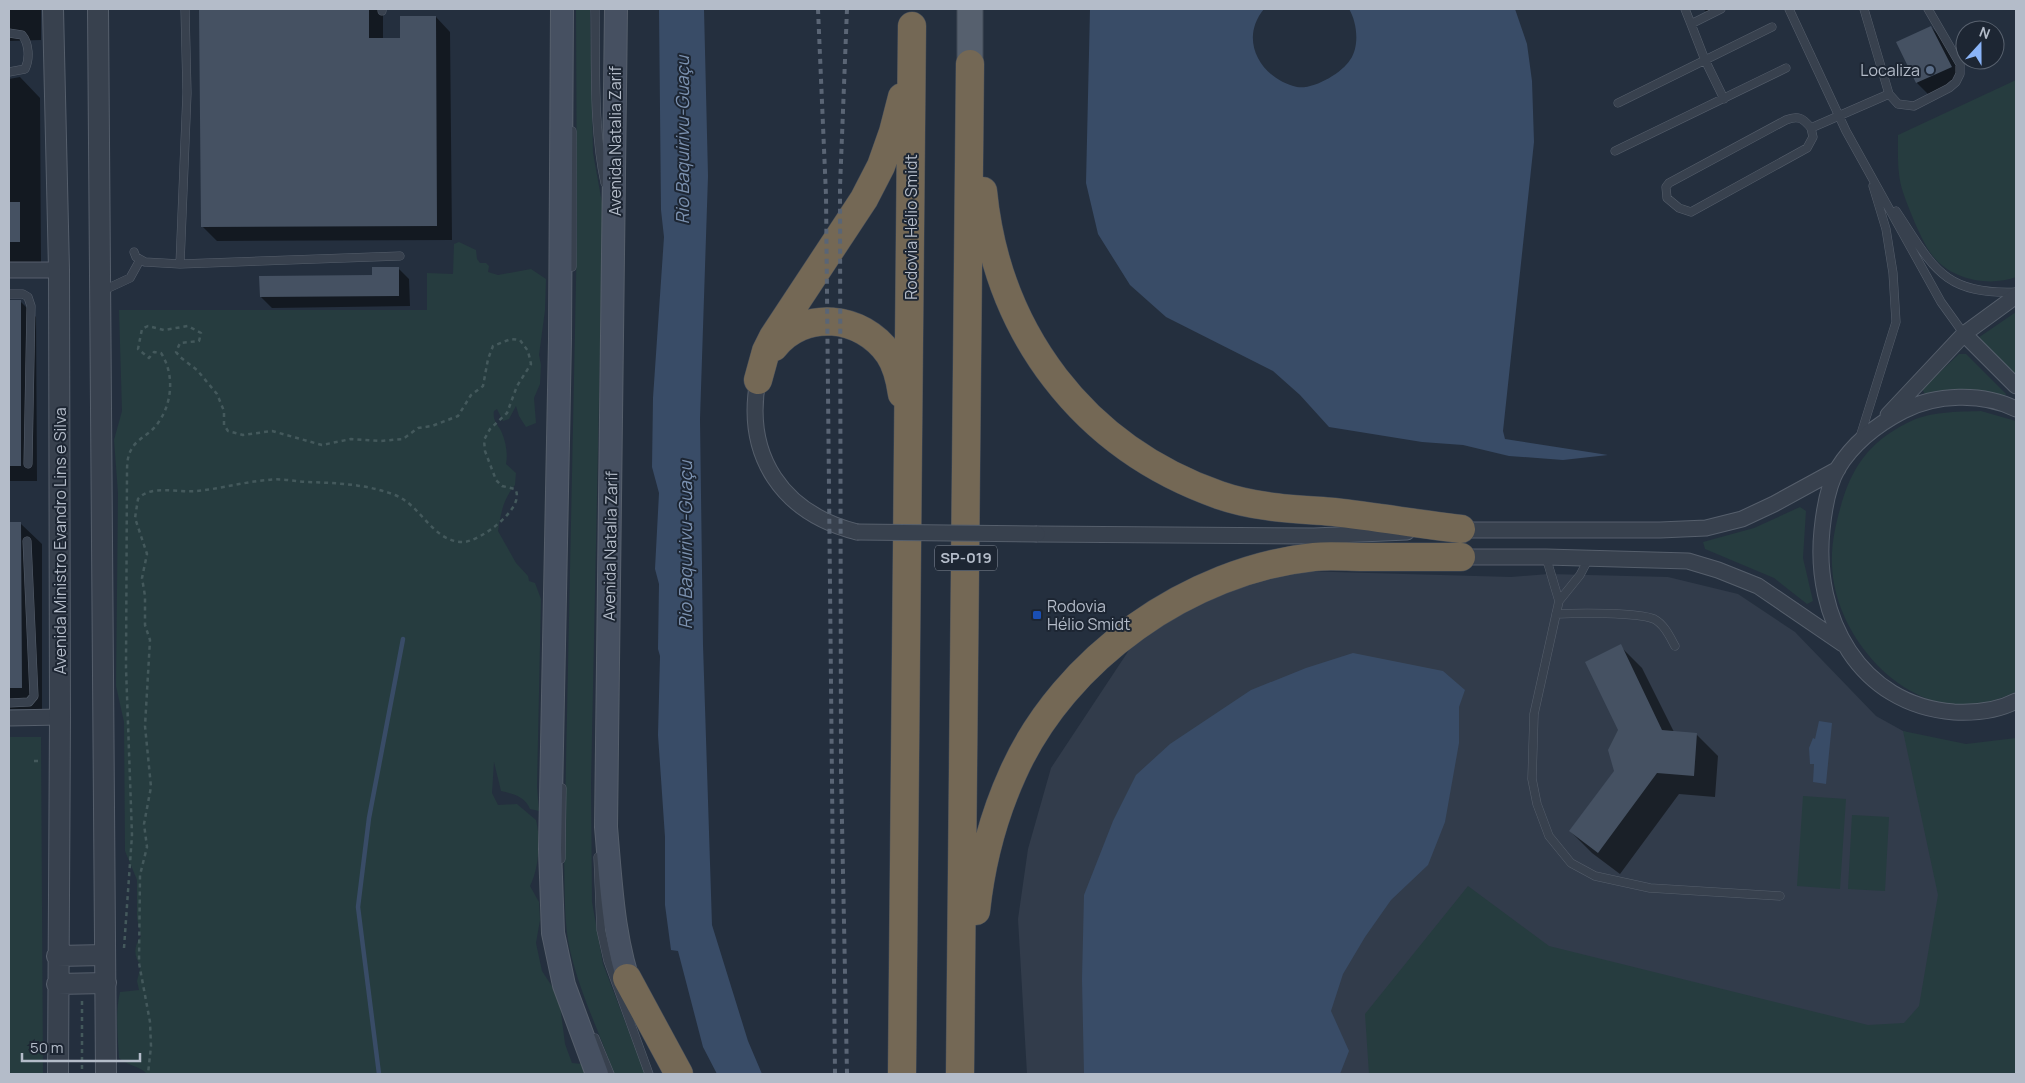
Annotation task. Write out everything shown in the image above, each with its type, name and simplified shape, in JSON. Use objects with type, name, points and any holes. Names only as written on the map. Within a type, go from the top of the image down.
[{"type":"highway","points":[[758,380],[766,350],[773,337],[864,199],[881,166],[893,132],[902,97],[912,18]]},
{"type":"highway","name":"Rodovia Hélio Smidt","points":[[902,1074],[910,454],[912,18]]},
{"type":"highway","points":[[970,64],[985,216],[995,263],[1011,307],[1039,358],[1074,404],[1126,447],[1166,473],[1220,496],[1276,509],[1334,512],[1461,530]]},
{"type":"highway","name":"SP-019","points":[[961,1063],[970,64]]},
{"type":"highway","points":[[758,380],[770,351],[777,342],[795,329],[826,321],[848,324],[860,329],[881,344],[895,365],[899,377],[910,454]]},
{"type":"highway","points":[[961,1063],[978,895],[990,832],[1013,772],[1027,748],[1046,716],[1087,668],[1136,626],[1175,602],[1191,593],[1251,570],[1314,557],[1462,557]]},
{"type":"highway","points":[[618,970],[679,1074]]},
{"type":"main road","points":[[547,9],[563,96]]},
{"type":"main road","points":[[562,9],[563,96],[550,868],[552,933],[564,985],[596,1074]]},
{"type":"main road","name":"Avenida Natalia Zarif","points":[[616,9],[606,827],[618,970],[664,1074]]},
{"type":"main road","name":"SP-019","points":[[970,9],[970,64]]},
{"type":"street","name":"Avenida Ministro Evandro Lins e Silva","points":[[53,9],[59,270],[60,717],[57,956],[58,1074]]},
{"type":"street","points":[[98,9],[106,282],[115,956],[106,983],[106,1074]]},
{"type":"street","points":[[9,270],[59,270]]},
{"type":"street","points":[[2016,294],[1964,334],[1880,423],[1859,440],[1838,469],[1824,509],[1819,558],[1825,593],[1843,644],[1858,666],[1879,684],[1904,701],[1933,710],[1967,713],[1988,711],[2016,701]]},
{"type":"street","points":[[1964,334],[2016,386]]},
{"type":"street","points":[[758,380],[754,400],[758,440],[764,460],[774,478],[786,494],[819,519],[857,532],[1314,536],[1461,530],[1660,530],[1706,528],[1742,519],[1838,469]]},
{"type":"street","points":[[1880,423],[1913,406],[1935,399],[1963,398],[1986,400],[2016,409]]},
{"type":"street","points":[[1314,536],[1462,557],[1546,556],[1688,561],[1718,570],[1758,586],[1843,644]]},
{"type":"street","points":[[9,718],[60,717]]},
{"type":"street","points":[[57,956],[115,956]]},
{"type":"street","points":[[57,984],[106,983]]},
{"type":"lane","points":[[180,264],[187,93],[185,9]]},
{"type":"lane","points":[[595,9],[597,114],[601,165],[609,200],[599,653]]},
{"type":"lane","points":[[1685,9],[1705,60],[1724,99]]},
{"type":"lane","points":[[1691,24],[1721,9]]},
{"type":"lane","points":[[1789,9],[1839,117],[1941,302],[1964,334]]},
{"type":"lane","points":[[1864,9],[1889,94],[1898,104],[1914,106],[1949,88],[1956,82],[1960,74],[1960,64],[1928,9]]},
{"type":"lane","points":[[1618,103],[1772,27]]},
{"type":"lane","points":[[9,33],[22,35],[27,41],[28,63],[25,68],[9,72]]},
{"type":"lane","points":[[1615,152],[1786,68]]},
{"type":"lane","points":[[1811,128],[1889,94]]},
{"type":"lane","points":[[1800,117],[1811,128],[1813,137],[1807,148],[1691,212],[1680,208],[1667,198],[1666,187],[1669,183],[1786,120],[1800,117]]},
{"type":"lane","points":[[571,280],[572,124]]},
{"type":"lane","points":[[1869,172],[1931,264],[1946,277],[1961,286],[1979,291],[2016,294]]},
{"type":"lane","points":[[1859,440],[1896,322],[1893,274],[1886,229],[1869,172]]},
{"type":"lane","points":[[134,252],[140,260],[180,264],[400,256]]},
{"type":"lane","points":[[106,282],[130,278],[140,260]]},
{"type":"lane","points":[[9,294],[23,294],[28,297],[31,306],[28,464]]},
{"type":"lane","points":[[9,703],[29,702],[34,696],[28,541]]},
{"type":"lane","points":[[1546,556],[1559,601]]},
{"type":"lane","points":[[1590,558],[1580,575],[1559,601],[1534,714],[1532,779],[1537,804],[1549,836],[1571,863],[1595,876],[1650,888],[1780,896]]},
{"type":"lane","points":[[1556,614],[1592,614],[1654,619],[1664,628],[1675,646]]},
{"type":"lane","points":[[561,868],[562,783]]},
{"type":"lane","points":[[597,792],[598,832]]},
{"type":"lane","points":[[598,852],[601,930],[618,970],[648,1074]]},
{"type":"lane","points":[[592,1030],[610,1074]]},
{"type":"path","points":[[115,956],[132,835],[126,668],[127,473],[131,450],[160,420],[167,408],[169,390],[168,370],[160,353],[154,352],[148,358],[138,349],[139,336],[142,329],[148,326],[164,330],[188,326],[198,330],[201,336],[199,341],[180,343],[176,352],[197,370],[217,394],[224,411],[224,426],[231,433],[243,435],[272,431],[322,445],[351,439],[380,441],[403,439],[418,428],[430,427],[458,416],[468,398],[483,386],[493,346],[511,339],[520,340],[528,350],[531,364],[517,386],[510,408],[487,433],[484,443],[496,480],[502,486],[515,489],[517,495],[512,508],[501,521],[487,534],[471,542],[453,541],[444,536],[406,499],[375,488],[340,482],[268,480],[214,490],[150,491],[138,499],[135,518],[147,554],[142,578],[145,596],[145,625],[150,640],[145,726],[151,787],[144,824],[147,847],[140,875],[139,963],[150,1022],[151,1046],[148,1074]]},
{"type":"path","points":[[81,984],[82,1074]]},
{"type":"shaded area","points":[[1299,571],[1511,577],[1549,574],[1668,577],[1738,594],[1795,632],[1876,716],[1903,731],[2016,767],[2016,1074],[1027,1074],[1018,919],[1028,849],[1051,768],[1137,638],[1216,595]]},
{"type":"green space","points":[[576,9],[590,9],[593,153],[603,208],[591,783],[592,902],[603,964],[645,1074],[614,1074],[576,974],[568,940],[566,920],[564,859],[577,233]]},
{"type":"green space","points":[[2016,80],[2016,277],[1994,281],[1971,279],[1960,276],[1940,264],[1924,241],[1900,183],[1898,135]]},
{"type":"green space","points":[[459,242],[476,250],[477,259],[480,263],[486,263],[489,266],[488,272],[498,275],[531,269],[546,279],[545,310],[539,355],[541,365],[540,384],[534,398],[536,423],[526,427],[519,416],[516,406],[509,419],[503,421],[497,409],[494,411],[495,420],[505,441],[507,452],[506,464],[516,473],[515,485],[505,501],[498,531],[516,563],[528,576],[529,581],[535,583],[541,599],[537,787],[539,811],[530,809],[525,801],[518,796],[501,791],[494,762],[492,793],[498,805],[517,804],[536,820],[538,854],[530,886],[539,902],[540,920],[536,943],[542,971],[559,997],[565,1044],[572,1063],[582,1064],[585,1074],[147,1074],[119,1058],[118,1034],[120,992],[139,990],[137,981],[141,965],[138,962],[135,951],[141,936],[137,918],[137,880],[125,851],[124,722],[116,686],[118,493],[114,440],[122,411],[119,310],[427,310],[427,273],[453,274],[454,244]]},
{"type":"green space","points":[[2016,312],[2016,382],[1978,338]]},
{"type":"green space","points":[[1959,354],[1966,354],[2006,394],[2004,398],[1957,389],[1925,394],[1922,389]]},
{"type":"green space","points":[[1981,411],[2016,421],[2016,692],[1979,704],[1946,704],[1920,696],[1897,682],[1876,664],[1858,641],[1845,617],[1836,591],[1832,565],[1833,544],[1844,494],[1850,481],[1863,458],[1882,439],[1907,423],[1925,416]]},
{"type":"green space","points":[[1800,507],[1806,511],[1803,558],[1813,601],[1807,604],[1774,578],[1705,549],[1703,542],[1754,528]]},
{"type":"green space","points":[[1903,731],[1966,744],[2016,738],[2016,1074],[1369,1074],[1365,1014],[1468,886],[1549,946],[1868,1025],[1904,1023],[1919,1006],[1938,895]]},
{"type":"green space","points":[[9,737],[41,737],[43,1074],[9,1074]]},
{"type":"green space","points":[[1803,796],[1846,799],[1840,889],[1797,886]]},
{"type":"green space","points":[[1852,815],[1889,817],[1885,891],[1848,889]]},
{"type":"water","name":"Rio Baquirivu-Guaçu","points":[[659,9],[704,9],[708,176],[700,419],[703,645],[712,925],[748,1041],[762,1074],[717,1074],[703,1047],[678,951],[671,950],[665,905],[665,837],[658,735],[659,584],[655,569],[659,493],[652,467],[653,398],[664,237],[661,210]]},
{"type":"water","points":[[1090,9],[1264,9],[1256,21],[1253,33],[1257,57],[1273,76],[1284,83],[1304,87],[1326,80],[1341,70],[1350,60],[1355,48],[1356,34],[1354,20],[1349,9],[1515,9],[1527,44],[1532,81],[1534,142],[1503,431],[1505,439],[1608,455],[1563,460],[1509,456],[1463,445],[1422,442],[1329,427],[1300,395],[1273,371],[1166,317],[1130,285],[1098,234],[1086,183]]},
{"type":"water","points":[[1353,653],[1443,671],[1465,690],[1459,707],[1459,743],[1445,822],[1428,865],[1391,900],[1365,937],[1343,974],[1331,1011],[1349,1051],[1340,1074],[1084,1074],[1082,979],[1084,895],[1113,821],[1136,775],[1170,744],[1251,690],[1306,668]]},
{"type":"water","points":[[1819,721],[1832,723],[1826,784],[1813,782],[1814,764],[1810,764],[1809,748],[1813,738],[1815,739]]},
{"type":"building","points":[[199,9],[369,9],[369,38],[400,38],[400,16],[436,16],[437,226],[201,227]]},
{"type":"building","points":[[1931,26],[1952,67],[1916,83],[1896,42]]},
{"type":"building","points":[[9,202],[20,202],[20,242],[9,242]]},
{"type":"building","points":[[372,267],[399,267],[399,296],[260,297],[259,276],[372,275]]},
{"type":"building","points":[[9,300],[21,300],[21,466],[9,466]]},
{"type":"building","points":[[9,522],[21,522],[22,688],[9,688]]},
{"type":"building","points":[[1621,644],[1662,730],[1697,733],[1694,776],[1657,773],[1598,853],[1569,831],[1614,771],[1608,750],[1618,730],[1585,662]]},
{"type":"waterway","points":[[379,1074],[358,907],[369,818],[403,639]]},
{"type":"railway","points":[[818,9],[826,195],[835,1074]]},
{"type":"railway","points":[[847,9],[840,187],[841,772],[847,1074]]},
{"type":"place","name":"Localiza","points":[[1930,70]]},
{"type":"place","name":"Rodovia Hélio Smidt","points":[[1037,615]]}]
